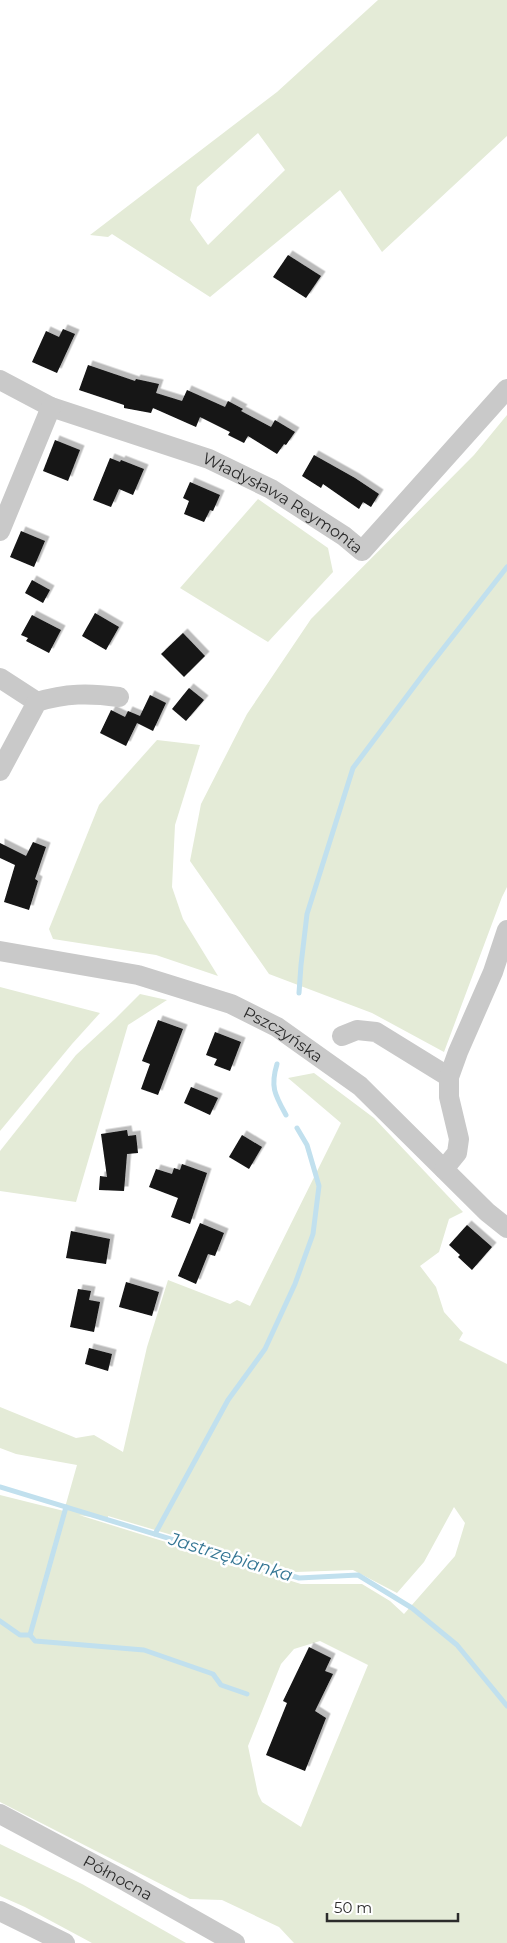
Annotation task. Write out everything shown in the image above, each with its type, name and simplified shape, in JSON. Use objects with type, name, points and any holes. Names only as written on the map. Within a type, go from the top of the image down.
[{"type":"street","name":"Władysława Reymonta","points":[[0,380],[51,408],[209,459],[271,489],[344,536],[362,551],[507,389]]},
{"type":"street","points":[[0,531],[51,408]]},
{"type":"street","points":[[0,678],[37,702]]},
{"type":"street","points":[[0,771],[37,702],[58,696],[92,693],[119,697]]},
{"type":"street","points":[[444,1169],[457,1153],[459,1139],[449,1097],[449,1077],[493,972],[507,930]]},
{"type":"street","name":"Pszczyńska","points":[[0,951],[138,975],[231,1004],[277,1027],[360,1086],[487,1212],[507,1228]]},
{"type":"street","points":[[342,1036],[357,1030],[376,1032],[449,1077]]},
{"type":"street","name":"Północna","points":[[0,1814],[127,1882],[235,1943]]},
{"type":"street","points":[[0,1911],[65,1943]]},
{"type":"green space","points":[[378,0],[507,0],[507,136],[382,252],[340,190],[210,297],[112,234],[108,237],[90,235],[277,92]],"holes":[[[258,133],[285,170],[208,245],[190,220],[197,187]]]},
{"type":"green space","points":[[507,415],[507,887],[444,1052],[372,1013],[269,974],[190,861],[201,804],[247,714],[311,619],[474,455]]},
{"type":"green space","points":[[258,499],[328,548],[333,572],[268,642],[180,588]]},
{"type":"green space","points":[[157,740],[200,745],[175,825],[172,887],[183,919],[218,976],[156,955],[53,939],[49,929],[99,805]]},
{"type":"green space","points":[[0,987],[100,1013],[0,1131]]},
{"type":"green space","points":[[140,994],[167,1000],[128,1025],[76,1202],[0,1191],[0,1151],[76,1055]]},
{"type":"green space","points":[[314,1073],[374,1118],[463,1212],[449,1219],[439,1252],[420,1266],[436,1287],[444,1312],[463,1333],[459,1340],[507,1364],[507,1943],[294,1943],[279,1927],[222,1900],[190,1899],[0,1802],[0,1495],[64,1511],[77,1465],[16,1454],[0,1448],[0,1407],[76,1438],[94,1435],[123,1452],[147,1347],[168,1280],[230,1304],[237,1300],[250,1306],[341,1123],[288,1078]],"holes":[[[454,1507],[465,1523],[455,1556],[404,1614],[390,1601],[362,1584],[301,1584],[79,1515],[108,1520],[108,1516],[296,1572],[353,1570],[397,1593],[424,1562]],[[320,1641],[368,1665],[301,1827],[262,1802],[258,1794],[248,1746],[281,1664],[294,1649]]]},
{"type":"green space","points":[[0,1844],[82,1884],[186,1943],[92,1943],[25,1907],[0,1896]]},
{"type":"building","points":[[288,255],[321,276],[306,298],[273,277]]},
{"type":"building","points":[[63,329],[75,334],[57,373],[32,362],[46,331],[59,337]]},
{"type":"building","points":[[88,365],[135,381],[136,379],[159,384],[156,393],[182,401],[187,390],[225,407],[228,401],[243,409],[241,411],[271,427],[275,420],[295,432],[277,454],[248,436],[244,443],[228,435],[230,432],[200,417],[196,427],[153,408],[151,413],[124,408],[124,405],[79,390]]},
{"type":"building","points":[[55,440],[80,450],[68,481],[43,471]]},
{"type":"building","points":[[314,455],[379,494],[371,507],[363,502],[359,509],[323,484],[321,488],[302,476]]},
{"type":"building","points":[[110,458],[144,469],[133,495],[119,489],[111,507],[93,500]]},
{"type":"building","points":[[190,482],[220,495],[213,511],[210,510],[204,522],[184,514],[189,501],[183,498]]},
{"type":"building","points":[[21,531],[45,541],[34,567],[10,557]]},
{"type":"building","points":[[32,580],[50,590],[43,603],[25,593]]},
{"type":"building","points":[[95,613],[119,627],[106,650],[82,636]]},
{"type":"building","points":[[32,615],[61,630],[49,653],[26,641],[28,638],[21,635]]},
{"type":"building","points":[[183,633],[205,656],[184,677],[161,654]]},
{"type":"building","points":[[189,688],[204,700],[186,721],[172,709]]},
{"type":"building","points":[[150,695],[166,703],[153,731],[137,723],[126,746],[100,733],[111,710],[125,717],[128,711],[140,716]]},
{"type":"building","points":[[33,842],[46,847],[35,879],[38,881],[29,910],[4,902],[15,865],[0,858],[0,843],[26,856]]},
{"type":"building","points":[[158,1020],[183,1029],[158,1095],[141,1089],[150,1064],[142,1061]]},
{"type":"building","points":[[215,1032],[241,1042],[230,1071],[214,1065],[217,1059],[206,1055]]},
{"type":"building","points":[[191,1087],[218,1098],[210,1115],[184,1103]]},
{"type":"building","points":[[127,1130],[128,1136],[136,1135],[138,1153],[127,1154],[124,1191],[99,1190],[100,1176],[107,1177],[101,1134]]},
{"type":"building","points":[[242,1135],[262,1147],[249,1169],[229,1157]]},
{"type":"building","points":[[182,1164],[207,1173],[190,1224],[171,1217],[178,1198],[149,1187],[156,1169],[172,1174],[174,1168],[180,1170]]},
{"type":"building","points":[[200,1223],[224,1233],[215,1256],[208,1254],[196,1284],[178,1276]]},
{"type":"building","points":[[467,1225],[492,1247],[472,1270],[458,1257],[460,1255],[449,1245]]},
{"type":"building","points":[[71,1231],[110,1239],[106,1264],[66,1258]]},
{"type":"building","points":[[126,1282],[159,1292],[152,1316],[119,1307]]},
{"type":"building","points":[[78,1289],[91,1291],[89,1300],[100,1302],[94,1332],[70,1327]]},
{"type":"building","points":[[89,1348],[112,1354],[108,1371],[85,1364]]},
{"type":"building","points":[[309,1647],[331,1658],[325,1671],[333,1674],[315,1711],[326,1718],[305,1771],[266,1755],[287,1703],[283,1701]]},
{"type":"waterway","points":[[299,993],[307,914],[353,768],[507,567]]},
{"type":"waterway","points":[[277,1064],[274,1079],[275,1091],[286,1115]]},
{"type":"waterway","points":[[155,1534],[228,1400],[265,1349],[295,1284],[313,1234],[319,1186],[307,1145],[297,1128]]},
{"type":"waterway","name":"Jastrzębianka","points":[[0,1487],[299,1578],[358,1575],[412,1608],[457,1645],[507,1706]]},
{"type":"waterway","points":[[30,1635],[66,1507]]},
{"type":"waterway","points":[[0,1621],[20,1635],[30,1635]]},
{"type":"waterway","points":[[30,1635],[35,1641],[144,1650],[213,1674],[221,1685],[247,1694]]}]
